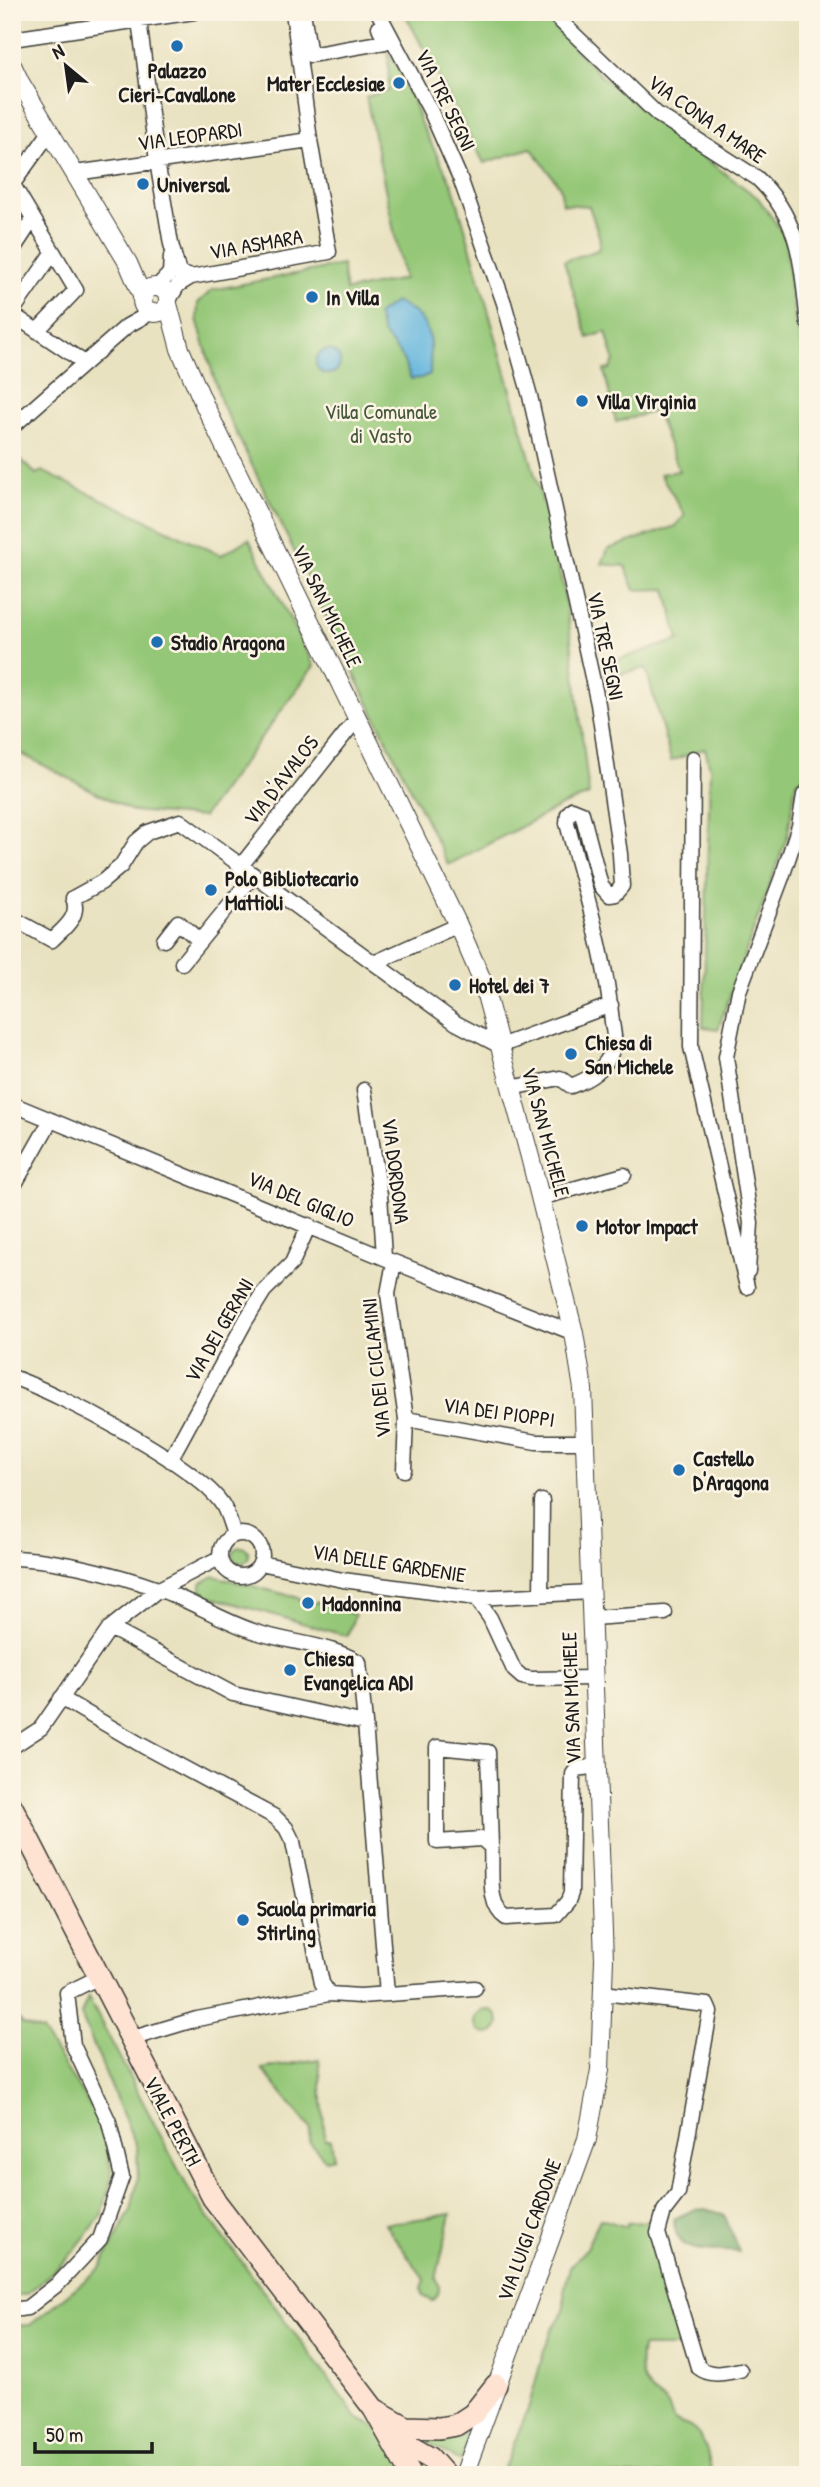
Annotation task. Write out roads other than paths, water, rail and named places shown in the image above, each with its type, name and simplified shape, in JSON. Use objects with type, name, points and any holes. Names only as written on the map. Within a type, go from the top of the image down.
[{"type":"main road","name":"VIALE PERTH","points":[[12,1807],[213,2198],[374,2409],[411,2474]]},
{"type":"main road","name":"VIALE PERTH","points":[[374,2409],[406,2427],[439,2428],[456,2425],[473,2414],[496,2385]]},
{"type":"main road","points":[[388,2434],[430,2458],[445,2475]]},
{"type":"street","points":[[12,39],[138,16],[194,12]]},
{"type":"street","points":[[293,12],[310,140]]},
{"type":"street","points":[[303,12],[310,55],[385,43],[376,12]]},
{"type":"street","name":"VIA TRE SEGNI","points":[[376,12],[431,112],[460,178],[504,303],[533,409],[598,704],[620,854],[622,886],[615,894],[609,895],[601,886],[582,813],[572,809],[567,823],[589,904],[611,1005]]},
{"type":"street","name":"VIA CONA A MARE","points":[[551,12],[657,114],[757,178],[769,189],[790,220],[797,242],[808,323]]},
{"type":"street","points":[[12,427],[127,326],[168,277],[173,264],[138,16]]},
{"type":"street","name":"VIA SAN MICHELE","points":[[12,65],[128,263],[152,296],[180,349],[482,980],[574,1333],[583,1389],[604,1959],[603,1993]]},
{"type":"street","points":[[37,331],[76,290],[13,184],[50,132]]},
{"type":"street","name":"VIA LEOPARDI","points":[[75,173],[310,140]]},
{"type":"street","name":"VIA ASMARA","points":[[191,277],[329,252],[310,140]]},
{"type":"street","points":[[12,251],[33,219]]},
{"type":"street","points":[[53,253],[12,313],[85,363]]},
{"type":"street","points":[[173,264],[179,273],[191,277]]},
{"type":"street","points":[[152,296],[191,277]]},
{"type":"street","name":"VIA D'AVALOS","points":[[240,867],[356,720]]},
{"type":"street","points":[[693,758],[691,1047],[747,1287],[751,1223],[726,1057],[739,991],[782,877],[799,826],[804,795],[808,791]]},
{"type":"street","points":[[12,918],[52,940],[76,915],[73,898],[102,882],[121,866],[136,842],[148,832],[180,821],[456,1023],[500,1046],[611,1005],[614,1046],[599,1071],[571,1086],[560,1078],[511,1087]]},
{"type":"street","points":[[182,963],[253,876]]},
{"type":"street","points":[[164,940],[178,922],[200,941]]},
{"type":"street","points":[[374,963],[458,925]]},
{"type":"street","name":"VIA DORDONA","points":[[363,1090],[389,1259]]},
{"type":"street","name":"VIA DEL GIGLIO","points":[[12,1104],[574,1333]]},
{"type":"street","points":[[12,1189],[51,1120]]},
{"type":"street","points":[[540,1198],[624,1175]]},
{"type":"street","name":"VIA DEI GERANI","points":[[170,1460],[246,1320],[269,1284],[292,1262],[309,1224]]},
{"type":"street","name":"VIA DEI CICLAMINI","points":[[389,1259],[388,1294],[406,1419],[404,1470]]},
{"type":"street","points":[[12,1377],[42,1387],[170,1460],[221,1503],[233,1534]]},
{"type":"street","name":"VIA DEI PIOPPI","points":[[406,1419],[536,1442],[586,1442]]},
{"type":"street","points":[[541,1595],[542,1501]]},
{"type":"street","points":[[233,1534],[247,1534],[259,1543],[262,1556],[260,1563],[251,1573],[238,1576],[226,1570],[219,1558],[222,1544],[233,1534]]},
{"type":"street","points":[[12,1558],[80,1568],[159,1589],[226,1621],[284,1640],[343,1653],[359,1662],[387,1994]]},
{"type":"street","points":[[12,1747],[41,1728],[110,1628],[159,1589],[219,1558]]},
{"type":"street","name":"VIA DELLE GARDENIE","points":[[260,1563],[343,1580],[476,1598],[490,1618],[514,1670],[522,1677],[592,1678]]},
{"type":"street","points":[[476,1598],[591,1592]]},
{"type":"street","points":[[592,1618],[665,1614]]},
{"type":"street","points":[[110,1628],[233,1694],[365,1723]]},
{"type":"street","points":[[61,1698],[275,1817],[286,1828],[293,1842],[322,1983],[329,1994]]},
{"type":"street","points":[[491,1847],[482,1839],[437,1842],[438,1747],[488,1752],[494,1904],[506,1918],[555,1915],[568,1900],[573,1774],[577,1769],[596,1766]]},
{"type":"street","points":[[12,2309],[27,2308],[58,2283],[100,2239],[122,2177],[109,2122],[73,2045],[68,2010],[67,1993],[99,1977]]},
{"type":"street","points":[[130,2039],[197,2019],[329,1994],[387,1994],[475,1988]]},
{"type":"street","points":[[603,1993],[707,2006],[710,2012],[678,2193],[664,2211],[658,2233],[698,2367],[705,2373],[718,2374],[740,2370]]},
{"type":"street","name":"VIA LUIGI CARDONE","points":[[464,2475],[587,2139],[600,2070],[603,1993]]},
{"type":"water","points":[[395,302],[417,315],[427,330],[430,374],[421,378],[411,379],[401,355],[383,334],[377,315]]},
{"type":"water","points":[[328,350],[336,354],[340,362],[336,370],[328,374],[320,370],[316,362],[320,354]]},
{"type":"place","name":"Palazzo Cieri-Cavallone","points":[[177,46]]},
{"type":"place","name":"Mater Ecclesiae","points":[[399,83]]},
{"type":"place","name":"Universal","points":[[143,184]]},
{"type":"place","name":"In Villa","points":[[312,297]]},
{"type":"place","name":"Villa Virginia","points":[[582,401]]},
{"type":"place","name":"Stadio Aragona","points":[[157,642]]},
{"type":"place","name":"Polo Bibliotecario Mattioli","points":[[211,890]]},
{"type":"place","name":"Hotel dei 7","points":[[455,985]]},
{"type":"place","name":"Chiesa di San Michele","points":[[571,1054]]},
{"type":"place","name":"Motor Impact","points":[[582,1226]]},
{"type":"place","name":"Castello D'Aragona","points":[[679,1470]]},
{"type":"place","name":"Madonnina","points":[[308,1603]]},
{"type":"place","name":"Chiesa Evangelica ADI","points":[[290,1670]]},
{"type":"place","name":"Scuola primaria Stirling","points":[[243,1920]]},
{"type":"park label","name":"Villa Comunale di Vasto","points":[[381,423]]}]
